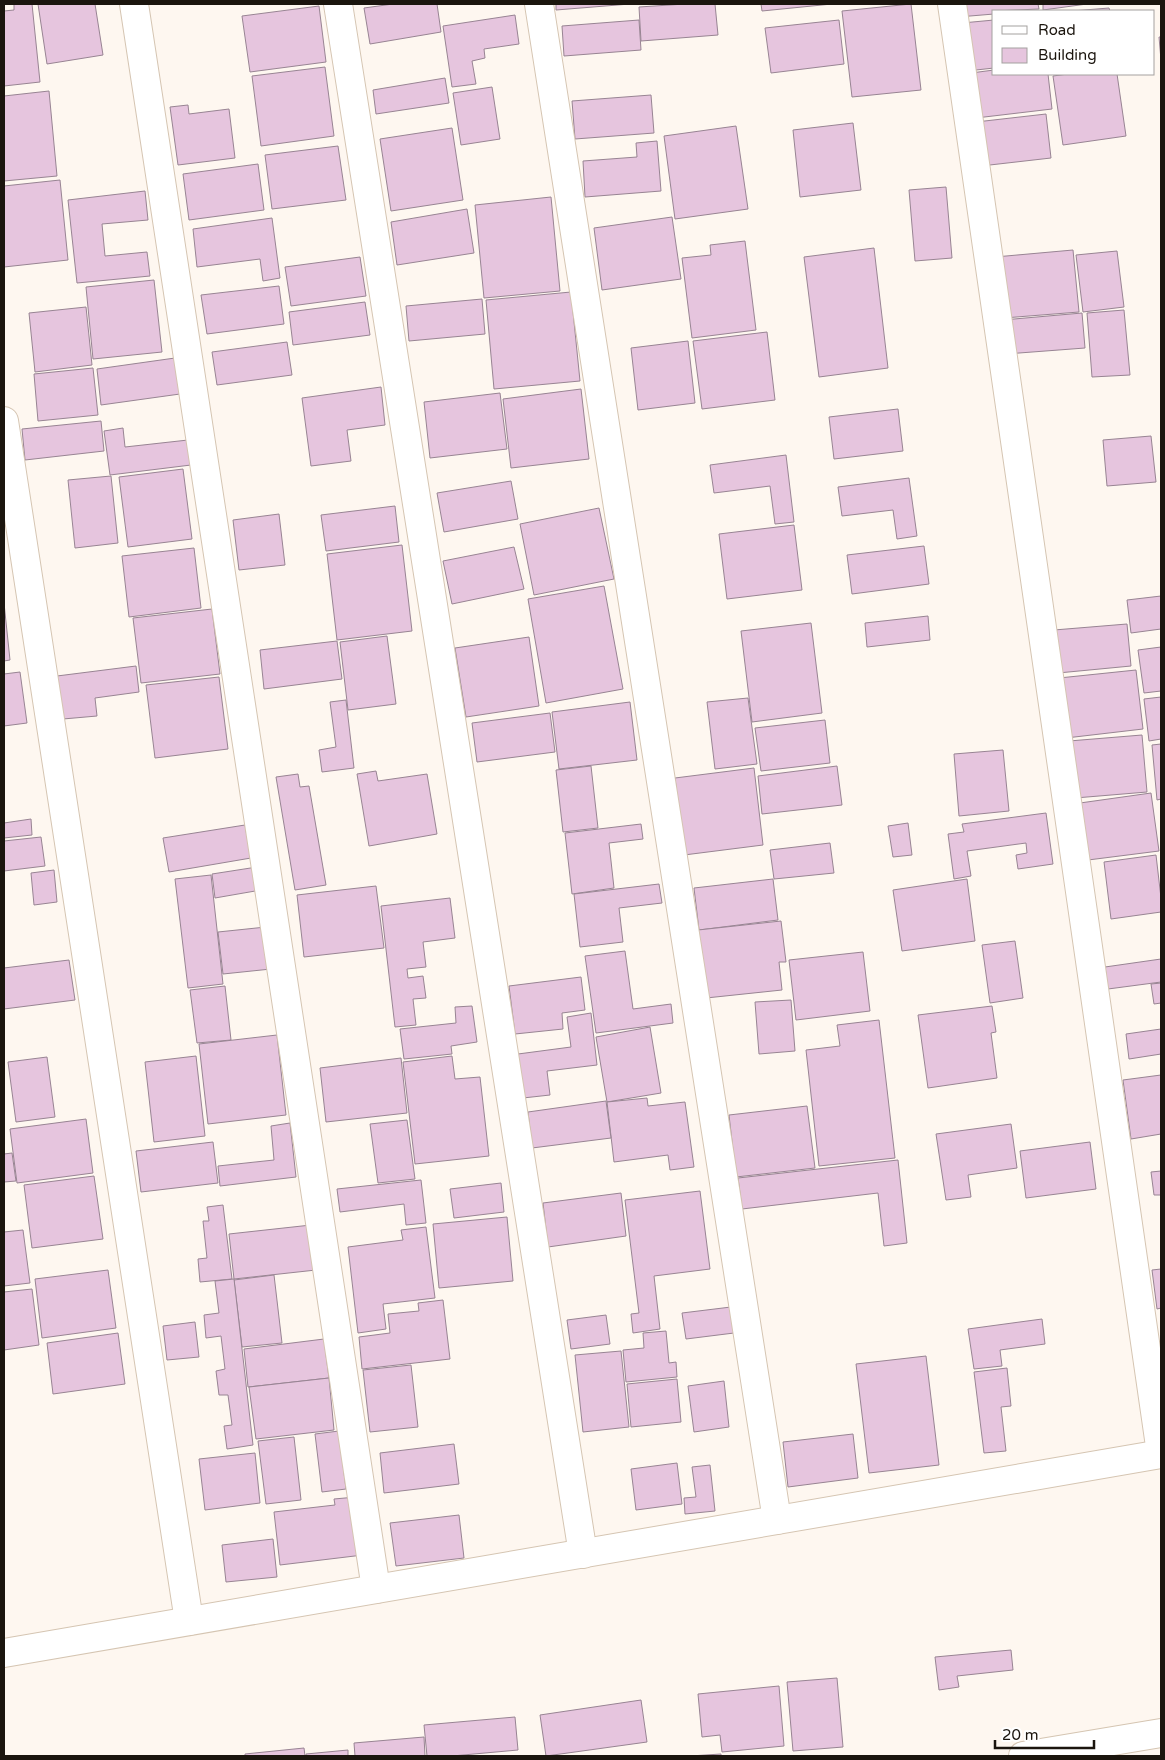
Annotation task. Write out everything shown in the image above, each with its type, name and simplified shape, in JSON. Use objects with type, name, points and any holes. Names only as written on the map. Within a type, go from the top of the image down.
[{"type":"street","points":[[134,4],[376,1589]]},
{"type":"street","points":[[338,4],[583,1554]]},
{"type":"street","points":[[539,4],[777,1520]]},
{"type":"street","points":[[4,1653],[1161,1454],[952,4]]},
{"type":"street","points":[[4,421],[189,1621]]},
{"type":"street","points":[[1022,1756],[1161,1733]]},
{"type":"building","points":[[14,4],[32,4],[40,82],[4,86],[4,11],[14,10]]},
{"type":"building","points":[[38,4],[95,4],[103,55],[47,64]]},
{"type":"building","points":[[393,4],[437,4],[441,32],[370,44],[364,8]]},
{"type":"building","points":[[556,4],[630,4],[556,10]]},
{"type":"building","points":[[715,4],[718,35],[641,41],[639,7]]},
{"type":"building","points":[[761,4],[832,4],[762,11]]},
{"type":"building","points":[[911,4],[921,90],[852,97],[842,11]]},
{"type":"building","points":[[957,4],[1038,4],[1039,9],[992,10],[992,14],[958,17]]},
{"type":"building","points":[[1043,4],[1087,4],[1043,10]]},
{"type":"building","points":[[319,6],[326,62],[250,72],[242,16]]},
{"type":"building","points":[[1109,8],[1110,10],[1084,10]]},
{"type":"building","points":[[515,15],[519,44],[484,49],[485,58],[472,61],[476,84],[452,87],[443,26]]},
{"type":"building","points":[[639,20],[641,50],[564,56],[562,26]]},
{"type":"building","points":[[839,20],[844,64],[771,73],[765,28]]},
{"type":"building","points":[[992,20],[992,68],[967,71],[962,23]]},
{"type":"building","points":[[1159,37],[1161,37],[1161,60]]},
{"type":"building","points":[[325,67],[334,136],[261,146],[252,76]]},
{"type":"building","points":[[992,70],[992,75],[1048,75],[1052,109],[976,118],[971,73]]},
{"type":"building","points":[[1117,75],[1126,136],[1063,145],[1053,76]]},
{"type":"building","points":[[445,78],[449,103],[376,114],[373,90]]},
{"type":"building","points":[[492,87],[500,139],[461,145],[453,93]]},
{"type":"building","points":[[49,91],[57,176],[4,181],[4,96]]},
{"type":"building","points":[[651,95],[654,133],[575,139],[572,101]]},
{"type":"building","points":[[188,105],[189,114],[229,109],[235,158],[178,165],[170,107]]},
{"type":"building","points":[[1046,114],[1051,158],[981,166],[976,122]]},
{"type":"building","points":[[853,123],[861,190],[800,197],[793,130]]},
{"type":"building","points":[[736,126],[748,209],[675,219],[664,136]]},
{"type":"building","points":[[452,128],[463,200],[391,211],[380,139]]},
{"type":"building","points":[[657,141],[661,191],[585,197],[583,161],[637,157],[636,143]]},
{"type":"building","points":[[338,146],[346,200],[272,209],[265,155]]},
{"type":"building","points":[[258,164],[264,210],[189,220],[183,174]]},
{"type":"building","points":[[60,180],[68,260],[4,267],[4,186]]},
{"type":"building","points":[[946,187],[952,258],[915,261],[909,190]]},
{"type":"building","points":[[145,191],[148,220],[102,224],[105,256],[147,252],[150,276],[77,283],[68,200]]},
{"type":"building","points":[[551,197],[560,291],[484,298],[475,205]]},
{"type":"building","points":[[467,209],[474,253],[397,265],[391,222]]},
{"type":"building","points":[[672,217],[681,279],[602,290],[594,228]]},
{"type":"building","points":[[272,218],[280,278],[263,281],[260,259],[197,267],[193,229]]},
{"type":"building","points":[[745,241],[756,330],[692,338],[682,258],[711,255],[710,245]]},
{"type":"building","points":[[874,248],[888,368],[819,377],[804,257]]},
{"type":"building","points":[[1073,250],[1079,312],[1004,318],[995,257]]},
{"type":"building","points":[[1117,251],[1124,307],[1083,312],[1076,255]]},
{"type":"building","points":[[360,257],[366,296],[291,306],[285,267]]},
{"type":"building","points":[[154,280],[162,352],[93,359],[86,287]]},
{"type":"building","points":[[279,286],[284,324],[207,334],[201,295]]},
{"type":"building","points":[[571,292],[580,381],[494,389],[486,300]]},
{"type":"building","points":[[482,299],[485,334],[409,341],[406,306]]},
{"type":"building","points":[[365,302],[370,335],[293,345],[289,312]]},
{"type":"building","points":[[86,307],[92,365],[35,372],[29,313]]},
{"type":"building","points":[[1124,310],[1130,375],[1092,377],[1087,313]]},
{"type":"building","points":[[1082,313],[1085,348],[1006,354],[1003,320]]},
{"type":"building","points":[[767,332],[775,400],[702,409],[693,341]]},
{"type":"building","points":[[688,341],[695,403],[638,410],[631,348]]},
{"type":"building","points":[[287,342],[292,375],[217,385],[212,352]]},
{"type":"building","points":[[175,358],[180,394],[101,405],[97,369]]},
{"type":"building","points":[[93,368],[98,415],[38,421],[34,374]]},
{"type":"building","points":[[381,387],[385,425],[347,430],[351,461],[311,466],[302,398]]},
{"type":"building","points":[[581,389],[589,459],[511,468],[503,399]]},
{"type":"building","points":[[500,393],[507,449],[430,458],[424,402]]},
{"type":"building","points":[[898,409],[903,451],[834,459],[829,417]]},
{"type":"building","points":[[101,421],[104,451],[25,460],[22,429]]},
{"type":"building","points":[[123,428],[125,447],[188,440],[191,465],[110,475],[104,431]]},
{"type":"building","points":[[1151,436],[1156,482],[1107,486],[1103,440]]},
{"type":"building","points":[[786,455],[794,522],[775,524],[770,486],[714,493],[710,465]]},
{"type":"building","points":[[183,469],[192,539],[128,547],[119,477]]},
{"type":"building","points":[[111,476],[118,543],[75,548],[68,480]]},
{"type":"building","points":[[909,478],[917,536],[897,539],[893,510],[842,516],[838,487]]},
{"type":"building","points":[[511,481],[518,519],[444,532],[437,493]]},
{"type":"building","points":[[395,506],[399,542],[326,551],[321,515]]},
{"type":"building","points":[[599,508],[614,579],[534,595],[520,524]]},
{"type":"building","points":[[279,514],[285,565],[239,570],[233,520]]},
{"type":"building","points":[[794,525],[802,590],[727,599],[719,534]]},
{"type":"building","points":[[402,545],[412,631],[337,640],[327,554]]},
{"type":"building","points":[[924,546],[929,584],[852,594],[847,555]]},
{"type":"building","points":[[514,547],[524,589],[452,604],[443,561]]},
{"type":"building","points":[[194,548],[201,608],[129,617],[122,556]]},
{"type":"building","points":[[604,586],[623,689],[546,703],[528,599]]},
{"type":"building","points":[[1161,596],[1161,629],[1131,633],[1127,600]]},
{"type":"building","points":[[4,603],[10,660],[4,661]]},
{"type":"building","points":[[212,609],[220,674],[141,683],[133,618]]},
{"type":"building","points":[[928,616],[930,640],[867,647],[865,623]]},
{"type":"building","points":[[811,623],[822,713],[752,722],[741,631]]},
{"type":"building","points":[[1127,624],[1131,666],[1058,673],[1054,630]]},
{"type":"building","points":[[387,636],[396,704],[348,710],[340,642]]},
{"type":"building","points":[[529,637],[539,706],[466,717],[455,648]]},
{"type":"building","points":[[337,641],[342,679],[264,689],[260,650]]},
{"type":"building","points":[[1161,647],[1161,691],[1144,693],[1138,650]]},
{"type":"building","points":[[136,666],[139,692],[95,698],[97,716],[63,719],[57,676]]},
{"type":"building","points":[[1136,670],[1143,729],[1066,738],[1059,678]]},
{"type":"building","points":[[20,672],[27,723],[4,726],[4,674]]},
{"type":"building","points":[[219,677],[228,749],[155,758],[146,685]]},
{"type":"building","points":[[1161,697],[1161,739],[1149,741],[1144,699]]},
{"type":"building","points":[[748,698],[757,764],[715,769],[707,702]]},
{"type":"building","points":[[346,700],[354,768],[322,772],[319,750],[336,747],[330,702]]},
{"type":"building","points":[[630,702],[637,760],[559,769],[552,712]]},
{"type":"building","points":[[550,713],[555,752],[477,762],[472,723]]},
{"type":"building","points":[[825,720],[830,763],[761,771],[755,728]]},
{"type":"building","points":[[1142,735],[1147,792],[1075,798],[1069,741]]},
{"type":"building","points":[[1161,744],[1161,799],[1157,800],[1152,745]]},
{"type":"building","points":[[1003,750],[1009,811],[959,816],[954,754]]},
{"type":"building","points":[[591,766],[598,828],[563,832],[556,770]]},
{"type":"building","points":[[837,766],[842,805],[762,814],[758,776]]},
{"type":"building","points":[[754,768],[763,845],[684,855],[675,778]]},
{"type":"building","points":[[376,771],[378,781],[427,774],[437,834],[369,846],[357,774]]},
{"type":"building","points":[[298,774],[300,787],[309,786],[326,885],[295,890],[276,777]]},
{"type":"building","points":[[1151,793],[1159,851],[1088,860],[1080,803]]},
{"type":"building","points":[[1046,813],[1053,864],[1018,869],[1016,855],[1027,853],[1026,843],[967,851],[971,876],[954,879],[948,834],[964,832],[962,824]]},
{"type":"building","points":[[31,819],[32,835],[4,838],[4,823]]},
{"type":"building","points":[[908,823],[912,855],[893,857],[888,826]]},
{"type":"building","points":[[641,824],[643,839],[609,843],[614,888],[572,894],[565,833]]},
{"type":"building","points":[[245,825],[251,858],[169,872],[163,838]]},
{"type":"building","points":[[41,837],[45,866],[4,871],[4,841]]},
{"type":"building","points":[[830,843],[834,873],[774,879],[770,850]]},
{"type":"building","points":[[1156,855],[1161,912],[1111,919],[1104,862]]},
{"type":"building","points":[[257,867],[261,890],[215,898],[212,874]]},
{"type":"building","points":[[54,870],[57,902],[34,905],[31,873]]},
{"type":"building","points":[[211,875],[223,984],[188,988],[175,879]]},
{"type":"building","points":[[773,879],[778,920],[699,930],[694,888]]},
{"type":"building","points":[[967,879],[975,941],[902,951],[893,890]]},
{"type":"building","points":[[659,884],[662,903],[619,908],[623,942],[580,947],[574,894]]},
{"type":"building","points":[[376,886],[384,948],[304,957],[297,895]]},
{"type":"building","points":[[450,898],[455,938],[423,942],[426,967],[407,969],[408,978],[423,976],[426,998],[413,999],[416,1025],[395,1027],[381,906]]},
{"type":"building","points":[[781,921],[786,962],[779,962],[782,990],[706,998],[698,930]]},
{"type":"building","points":[[266,927],[271,969],[223,974],[218,932]]},
{"type":"building","points":[[1015,941],[1023,998],[990,1003],[982,945]]},
{"type":"building","points":[[625,951],[633,1009],[671,1004],[673,1023],[596,1033],[585,956]]},
{"type":"building","points":[[863,952],[870,1011],[796,1020],[789,960]]},
{"type":"building","points":[[1161,959],[1161,982],[1108,989],[1105,967]]},
{"type":"building","points":[[69,960],[75,1000],[4,1009],[4,968]]},
{"type":"building","points":[[581,977],[585,1010],[562,1013],[563,1029],[515,1034],[509,986]]},
{"type":"building","points":[[1161,983],[1161,1003],[1154,1004],[1151,984]]},
{"type":"building","points":[[225,986],[231,1040],[197,1043],[190,990]]},
{"type":"building","points":[[791,1000],[795,1051],[759,1054],[755,1002]]},
{"type":"building","points":[[472,1006],[477,1042],[451,1046],[452,1054],[404,1059],[400,1029],[456,1023],[455,1007]]},
{"type":"building","points":[[992,1006],[996,1032],[991,1033],[997,1078],[928,1088],[918,1015]]},
{"type":"building","points":[[591,1013],[597,1065],[547,1071],[550,1095],[523,1098],[518,1054],[571,1047],[567,1017]]},
{"type":"building","points":[[879,1020],[895,1158],[819,1166],[806,1050],[840,1046],[837,1025]]},
{"type":"building","points":[[650,1027],[661,1093],[607,1102],[596,1037]]},
{"type":"building","points":[[1161,1029],[1161,1054],[1129,1059],[1126,1034]]},
{"type":"building","points":[[277,1035],[286,1115],[208,1124],[199,1044]]},
{"type":"building","points":[[196,1056],[205,1136],[154,1142],[145,1062]]},
{"type":"building","points":[[452,1056],[455,1079],[480,1077],[489,1156],[415,1164],[403,1062]]},
{"type":"building","points":[[47,1057],[55,1117],[16,1122],[8,1062]]},
{"type":"building","points":[[401,1058],[407,1113],[326,1122],[320,1068]]},
{"type":"building","points":[[1161,1075],[1161,1134],[1131,1139],[1123,1080]]},
{"type":"building","points":[[647,1098],[648,1106],[685,1102],[694,1167],[670,1170],[668,1155],[614,1162],[607,1102]]},
{"type":"building","points":[[606,1101],[611,1138],[532,1148],[528,1112]]},
{"type":"building","points":[[807,1106],[815,1168],[736,1177],[729,1115]]},
{"type":"building","points":[[86,1119],[93,1173],[17,1183],[10,1129]]},
{"type":"building","points":[[407,1120],[415,1179],[378,1183],[370,1124]]},
{"type":"building","points":[[290,1123],[296,1177],[220,1186],[218,1166],[274,1160],[271,1126]]},
{"type":"building","points":[[1011,1124],[1017,1168],[968,1175],[971,1197],[946,1200],[936,1134]]},
{"type":"building","points":[[213,1142],[218,1183],[141,1192],[136,1151]]},
{"type":"building","points":[[1090,1142],[1096,1189],[1026,1198],[1020,1151]]},
{"type":"building","points":[[12,1153],[16,1181],[4,1182],[4,1154]]},
{"type":"building","points":[[898,1160],[907,1243],[884,1246],[878,1193],[742,1209],[738,1178]]},
{"type":"building","points":[[1161,1171],[1161,1195],[1154,1195],[1151,1172]]},
{"type":"building","points":[[94,1176],[103,1239],[32,1248],[24,1185]]},
{"type":"building","points":[[421,1180],[426,1223],[406,1225],[404,1204],[340,1212],[337,1189]]},
{"type":"building","points":[[501,1183],[504,1212],[454,1218],[450,1189]]},
{"type":"building","points":[[700,1191],[710,1269],[654,1276],[660,1329],[633,1333],[631,1314],[639,1313],[625,1200]]},
{"type":"building","points":[[621,1193],[626,1236],[548,1247],[543,1203]]},
{"type":"building","points":[[223,1205],[232,1279],[200,1282],[198,1259],[207,1258],[203,1221],[209,1221],[207,1207]]},
{"type":"building","points":[[507,1217],[513,1281],[439,1288],[433,1224]]},
{"type":"building","points":[[311,1225],[316,1270],[234,1279],[229,1234]]},
{"type":"building","points":[[426,1227],[435,1298],[383,1304],[386,1329],[358,1333],[348,1247],[403,1240],[401,1230]]},
{"type":"building","points":[[23,1230],[30,1283],[4,1286],[4,1232]]},
{"type":"building","points":[[1161,1269],[1161,1308],[1157,1309],[1152,1270]]},
{"type":"building","points":[[108,1270],[116,1328],[42,1338],[35,1279]]},
{"type":"building","points":[[274,1275],[282,1343],[242,1347],[234,1280]]},
{"type":"building","points":[[234,1279],[253,1445],[227,1449],[224,1426],[232,1425],[228,1395],[219,1395],[216,1371],[225,1369],[221,1336],[206,1338],[204,1315],[219,1313],[215,1281]]},
{"type":"building","points":[[32,1289],[39,1345],[4,1350],[4,1292]]},
{"type":"building","points":[[443,1300],[450,1359],[362,1369],[359,1337],[390,1333],[388,1314],[419,1311],[418,1303]]},
{"type":"building","points":[[731,1307],[734,1333],[686,1339],[682,1313]]},
{"type":"building","points":[[606,1315],[610,1344],[571,1349],[567,1320]]},
{"type":"building","points":[[1042,1319],[1045,1344],[1000,1350],[1002,1366],[974,1369],[968,1329]]},
{"type":"building","points":[[195,1322],[199,1357],[167,1360],[163,1326]]},
{"type":"building","points":[[666,1331],[669,1363],[676,1362],[677,1377],[626,1382],[623,1350],[644,1348],[643,1333]]},
{"type":"building","points":[[118,1333],[125,1384],[53,1394],[47,1343]]},
{"type":"building","points":[[324,1339],[329,1378],[248,1387],[244,1349]]},
{"type":"building","points":[[621,1351],[629,1427],[583,1432],[575,1355]]},
{"type":"building","points":[[926,1356],[939,1465],[869,1473],[856,1364]]},
{"type":"building","points":[[411,1365],[418,1427],[370,1432],[363,1370]]},
{"type":"building","points":[[1007,1368],[1011,1406],[1001,1407],[1006,1451],[984,1453],[974,1372]]},
{"type":"building","points":[[329,1378],[334,1430],[256,1439],[249,1387]]},
{"type":"building","points":[[677,1379],[681,1422],[631,1427],[627,1384]]},
{"type":"building","points":[[724,1381],[729,1427],[694,1432],[688,1386]]},
{"type":"building","points":[[339,1431],[346,1489],[322,1492],[315,1434]]},
{"type":"building","points":[[853,1434],[858,1478],[788,1487],[783,1442]]},
{"type":"building","points":[[294,1437],[301,1500],[266,1504],[258,1441]]},
{"type":"building","points":[[454,1444],[459,1484],[384,1493],[380,1453]]},
{"type":"building","points":[[255,1453],[260,1503],[205,1510],[199,1459]]},
{"type":"building","points":[[677,1463],[682,1504],[636,1510],[631,1469]]},
{"type":"building","points":[[710,1465],[715,1511],[685,1514],[684,1498],[696,1497],[692,1467]]},
{"type":"building","points":[[356,1497],[363,1555],[280,1565],[274,1512],[335,1505],[334,1499]]},
{"type":"building","points":[[459,1515],[464,1558],[396,1566],[390,1523]]},
{"type":"building","points":[[273,1539],[277,1577],[226,1582],[222,1545]]},
{"type":"building","points":[[1011,1650],[1013,1670],[957,1676],[959,1687],[939,1690],[935,1657]]},
{"type":"building","points":[[837,1678],[843,1747],[793,1751],[787,1682]]},
{"type":"building","points":[[779,1686],[784,1746],[722,1752],[720,1735],[702,1737],[698,1694]]},
{"type":"building","points":[[641,1700],[647,1742],[546,1756],[540,1715]]},
{"type":"building","points":[[515,1717],[518,1750],[452,1756],[427,1756],[424,1725]]},
{"type":"building","points":[[424,1737],[425,1756],[355,1756],[354,1743]]},
{"type":"building","points":[[304,1748],[305,1756],[245,1756],[245,1754]]},
{"type":"building","points":[[348,1750],[348,1756],[306,1756],[306,1754]]},
{"type":"building","points":[[721,1754],[721,1756],[690,1756]]}]
